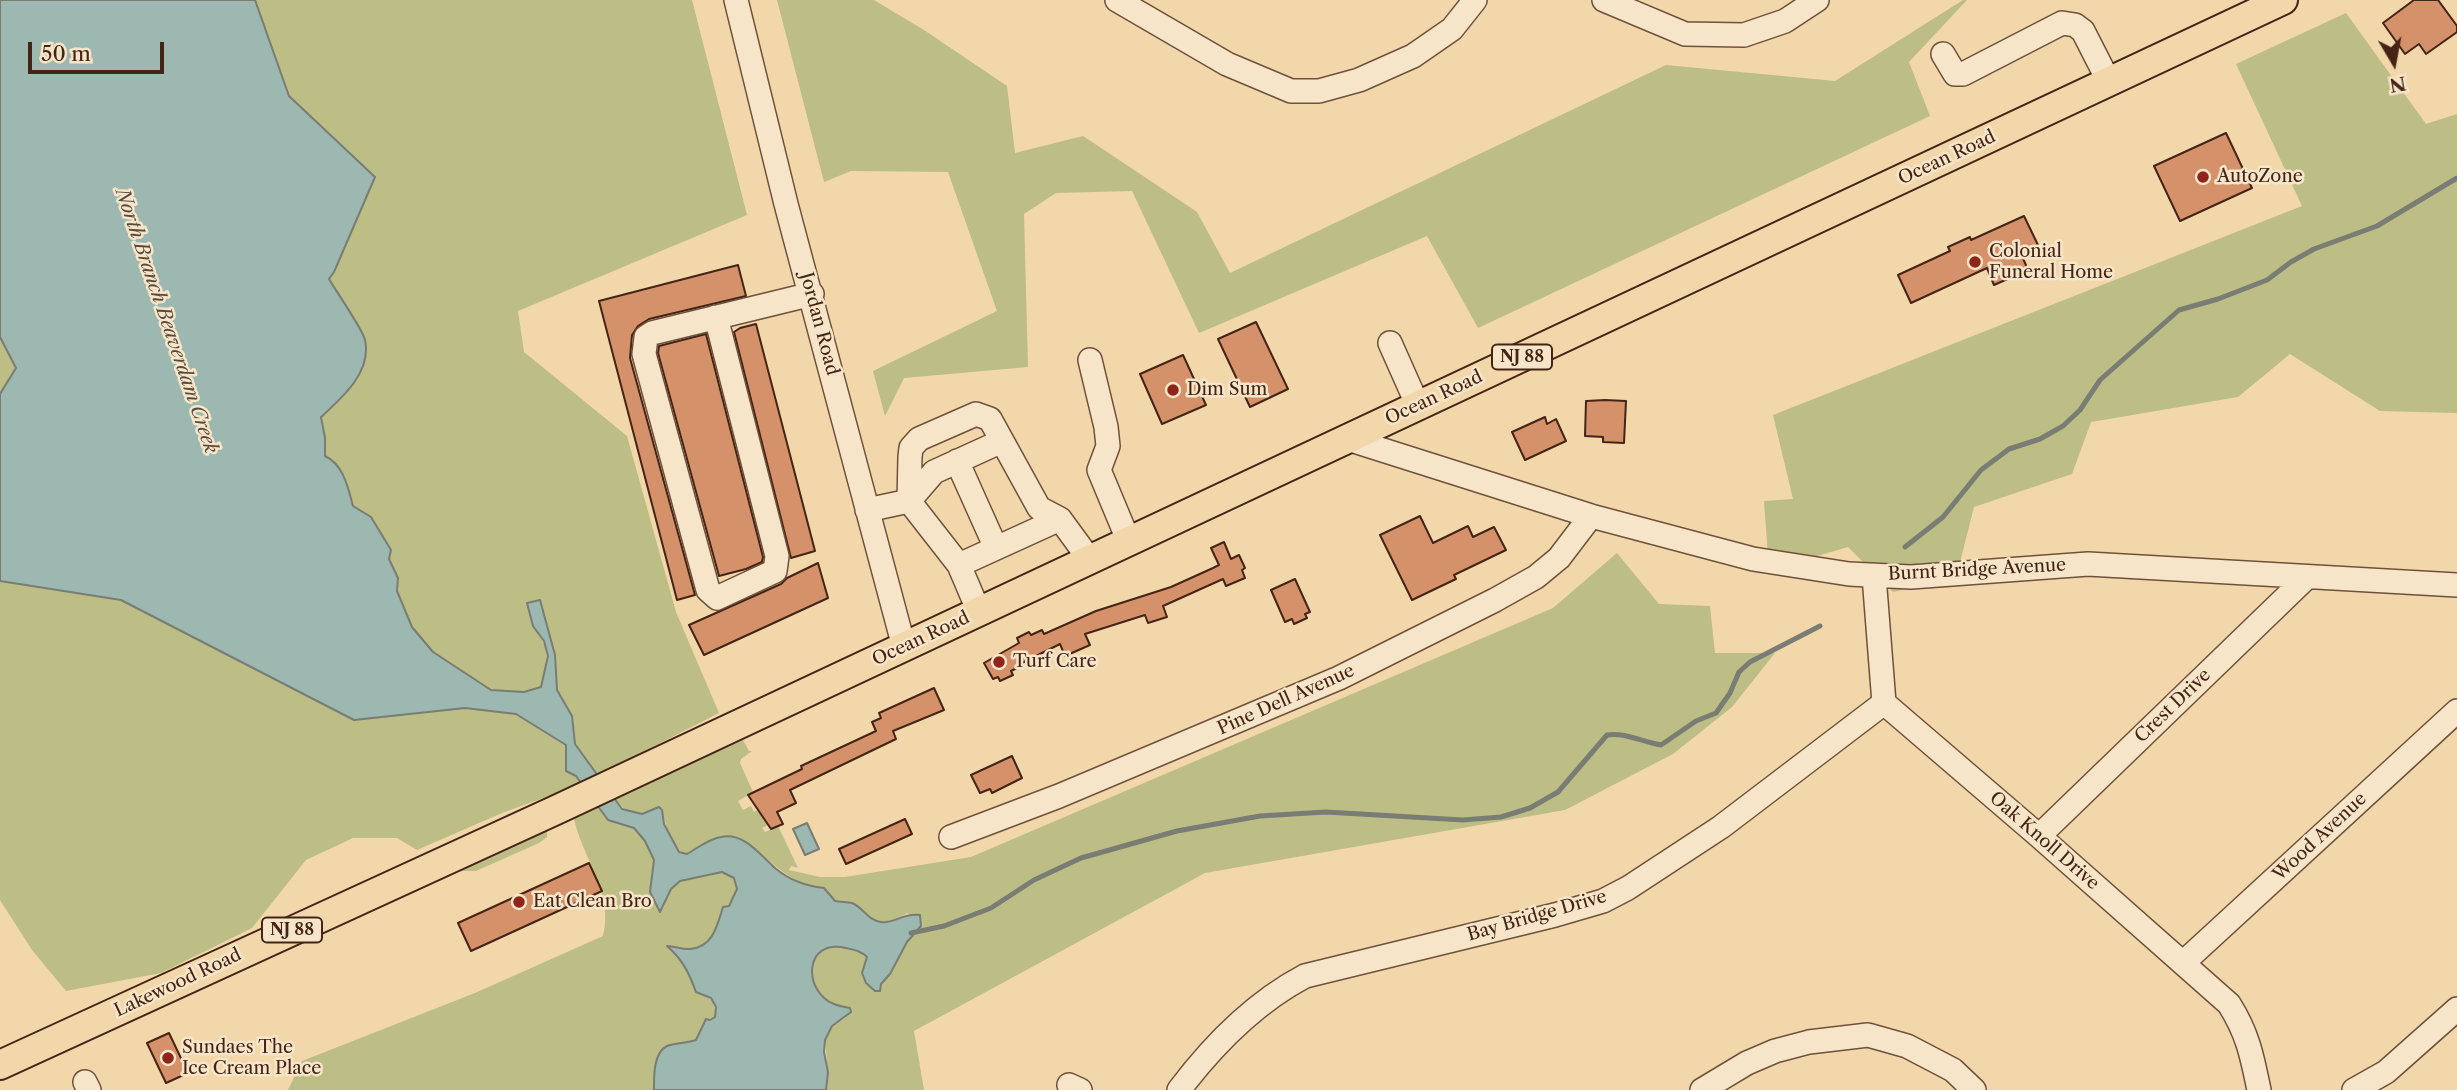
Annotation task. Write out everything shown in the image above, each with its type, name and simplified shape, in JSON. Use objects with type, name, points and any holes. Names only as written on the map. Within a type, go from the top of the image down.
[{"type":"main road","name":"Ocean Road","points":[[585,796],[2283,0]]},
{"type":"main road","name":"Lakewood Road","points":[[0,1065],[585,796]]},
{"type":"street","name":"Jordan Road","points":[[736,0],[786,204],[904,647]]},
{"type":"street","points":[[1117,0],[1227,64],[1291,91],[1319,90],[1359,80],[1413,56],[1452,29],[1475,0]]},
{"type":"street","points":[[1604,0],[1685,34],[1744,35],[1785,21],[1817,0]]},
{"type":"street","points":[[1942,54],[1955,74],[1963,74],[2062,23],[2075,25],[2083,31],[2109,82]]},
{"type":"street","points":[[716,317],[777,556],[775,571],[717,598],[708,590],[644,354],[646,337],[652,333],[716,317],[812,294]]},
{"type":"street","points":[[1390,343],[1418,406]]},
{"type":"street","points":[[1090,360],[1108,446],[1098,470],[1129,542]]},
{"type":"street","points":[[979,612],[959,565],[909,501],[911,448],[919,439],[976,414],[985,415],[990,419],[1039,508],[1060,519],[1090,560]]},
{"type":"street","name":"Burnt Bridge Avenue","points":[[1348,439],[1591,516],[1753,559],[1849,574],[1911,577],[2088,564],[2457,585]]},
{"type":"street","points":[[867,510],[909,501],[934,472],[1002,441]]},
{"type":"street","points":[[957,461],[996,548]]},
{"type":"street","name":"Pine Dell Avenue","points":[[951,837],[1059,796],[1339,678],[1471,612],[1536,577],[1559,558],[1591,516]]},
{"type":"street","points":[[959,565],[1060,519]]},
{"type":"street","points":[[1874,576],[1884,703]]},
{"type":"street","name":"Crest Drive","points":[[2039,836],[2307,577]]},
{"type":"street","name":"Oak Knoll Drive","points":[[1884,703],[2229,1004],[2243,1027],[2259,1090]]},
{"type":"street","name":"Bay Bridge Drive","points":[[1179,1090],[1215,1046],[1278,991],[1305,976],[1603,901],[1628,888],[1721,827],[1884,703]]},
{"type":"street","name":"Wood Avenue","points":[[2184,962],[2457,711]]},
{"type":"street","points":[[2354,1090],[2386,1072],[2457,1009]]},
{"type":"street","points":[[1702,1090],[1747,1063],[1775,1051],[1809,1042],[1868,1035],[1907,1046],[1953,1070],[1975,1090]]},
{"type":"green space","points":[[255,0],[692,0],[747,215],[518,311],[524,352],[627,436],[676,612],[719,713],[598,775],[575,744],[572,716],[557,691],[555,655],[533,626],[546,649],[547,662],[541,687],[524,692],[492,690],[433,652],[412,627],[397,591],[398,578],[389,559],[391,550],[371,517],[353,506],[344,475],[325,457],[321,417],[341,399],[365,339],[328,279],[334,271],[375,177],[289,95]]},
{"type":"green space","points":[[777,0],[874,0],[924,30],[1007,86],[1015,153],[1083,136],[1197,212],[1230,273],[1666,65],[1835,81],[1967,0],[1909,62],[1930,116],[1478,328],[1427,236],[1199,333],[1132,191],[1056,193],[1024,214],[1028,367],[904,378],[885,416],[873,371],[997,311],[948,172],[851,171],[824,182]]},
{"type":"green space","points":[[2346,13],[2426,124],[2457,114],[2457,413],[2380,411],[2290,354],[2238,397],[2091,422],[2072,474],[1974,507],[1956,578],[1893,592],[1848,547],[1769,570],[1764,501],[1793,499],[1773,415],[2302,206],[2236,64]]},
{"type":"green space","points":[[0,337],[16,368],[0,394]]},
{"type":"green space","points":[[1617,553],[1659,604],[1710,606],[1715,653],[1775,653],[1732,707],[1673,754],[1565,810],[1205,873],[914,1031],[924,1090],[826,1090],[828,1072],[825,1040],[832,1026],[845,1018],[850,1008],[833,1004],[823,998],[816,989],[812,968],[822,951],[832,947],[846,948],[867,957],[862,973],[881,984],[915,934],[908,913],[889,922],[879,922],[868,917],[854,904],[835,901],[824,888],[796,880],[756,850],[732,837],[687,854],[672,841],[659,808],[633,813],[614,797],[743,740],[749,751],[752,751],[741,759],[740,763],[753,792],[738,801],[743,810],[751,806],[754,812],[764,807],[768,825],[762,828],[765,832],[778,826],[798,868],[791,866],[789,870],[820,877],[845,877],[971,857],[1553,608]]},
{"type":"green space","points":[[0,581],[121,600],[354,720],[465,708],[516,714],[566,746],[576,776],[582,784],[502,813],[417,850],[397,838],[353,838],[306,860],[252,928],[161,973],[66,991],[32,950],[0,900]]},
{"type":"green space","points":[[597,805],[608,820],[634,828],[645,841],[654,860],[653,875],[663,909],[671,888],[680,881],[722,872],[734,878],[737,889],[728,906],[723,908],[709,940],[698,947],[687,949],[668,946],[688,970],[694,987],[713,1003],[715,1018],[706,1019],[696,1040],[670,1045],[654,1068],[654,1090],[288,1090],[302,1061],[475,993],[603,936],[605,921],[601,891],[574,819]]},
{"type":"green space","points":[[547,829],[547,837],[539,843],[476,871],[461,871]]},
{"type":"water","name":"North Branch Beaverdam Creek","points":[[0,0],[255,0],[289,96],[375,177],[329,279],[363,335],[366,352],[364,363],[353,383],[321,417],[325,456],[341,471],[353,506],[371,517],[391,550],[389,559],[398,578],[397,591],[412,627],[433,652],[491,690],[524,692],[541,687],[548,656],[544,641],[533,626],[527,603],[540,600],[555,655],[557,690],[572,716],[575,744],[622,809],[642,814],[659,807],[664,824],[679,852],[687,854],[716,838],[737,838],[751,846],[786,876],[804,884],[824,888],[835,901],[852,903],[876,921],[886,922],[920,915],[921,926],[907,942],[890,974],[881,984],[880,991],[875,991],[866,983],[862,973],[867,957],[860,952],[832,947],[815,958],[812,968],[817,989],[824,998],[836,1005],[850,1008],[851,1012],[832,1026],[825,1040],[824,1052],[828,1072],[826,1090],[654,1090],[655,1066],[662,1049],[696,1040],[706,1019],[715,1017],[716,1007],[711,998],[696,992],[685,967],[667,946],[690,949],[709,940],[723,907],[729,906],[737,889],[734,878],[722,872],[680,881],[671,889],[660,912],[650,892],[654,860],[645,841],[634,828],[608,820],[576,776],[566,771],[566,745],[516,714],[465,708],[354,720],[121,600],[0,581],[0,394],[16,368],[0,337]]},
{"type":"water","points":[[807,823],[819,849],[805,855],[793,829]]},
{"type":"building","points":[[2414,0],[2438,0],[2457,26],[2457,32],[2426,54],[2419,44],[2405,54],[2383,23]]},
{"type":"building","name":"AutoZone","points":[[2226,133],[2252,188],[2180,221],[2154,166]]},
{"type":"building","name":"Colonial Funeral Home","points":[[2024,216],[2038,245],[2022,256],[2028,270],[1994,285],[1987,268],[1911,303],[1898,275],[1950,251],[1948,247],[1970,237],[1971,240]]},
{"type":"building","points":[[738,265],[746,296],[649,319],[638,326],[632,335],[630,358],[695,595],[677,600],[599,301]]},
{"type":"building","points":[[1256,322],[1288,389],[1250,407],[1218,339]]},
{"type":"building","points":[[756,324],[815,551],[791,558],[734,332]]},
{"type":"building","points":[[706,334],[763,557],[762,562],[746,569],[719,576],[658,353],[659,346]]},
{"type":"building","name":"Dim Sum","points":[[1183,355],[1206,405],[1162,424],[1140,374]]},
{"type":"building","points":[[1586,401],[1626,401],[1624,443],[1603,442],[1603,437],[1585,436]]},
{"type":"building","points":[[1545,417],[1547,424],[1556,419],[1566,441],[1525,460],[1512,432]]},
{"type":"building","points":[[1420,516],[1433,543],[1468,526],[1473,537],[1494,527],[1506,550],[1454,575],[1456,579],[1412,600],[1380,535]]},
{"type":"building","points":[[1224,542],[1231,559],[1239,555],[1245,568],[1242,570],[1245,578],[1226,586],[1223,579],[1163,606],[1167,617],[1148,623],[1145,615],[1085,634],[1090,645],[1065,656],[1060,644],[1018,665],[1019,667],[1011,671],[1013,675],[1000,681],[998,677],[993,679],[984,663],[1019,643],[1017,638],[1029,632],[1031,635],[1042,630],[1044,634],[1096,611],[1171,587],[1219,565],[1211,548]]},
{"type":"building","points":[[818,563],[828,598],[704,655],[689,625],[781,584],[787,578]]},
{"type":"building","points":[[1295,579],[1310,612],[1305,614],[1307,618],[1294,624],[1292,619],[1285,622],[1271,590]]},
{"type":"building","points":[[934,688],[944,710],[893,731],[896,739],[790,790],[796,803],[777,812],[783,824],[771,829],[748,795],[802,769],[801,766],[876,731],[872,722],[881,718],[879,713]]},
{"type":"building","points":[[1012,756],[1022,778],[992,793],[990,789],[980,793],[971,775]]},
{"type":"building","points":[[905,819],[912,834],[846,864],[839,849]]},
{"type":"building","points":[[589,863],[602,891],[471,951],[458,923]]},
{"type":"building","name":"Sundaes The Ice Cream Place","points":[[169,1033],[188,1073],[166,1083],[147,1043]]},
{"type":"waterway","points":[[1905,547],[1943,517],[1981,470],[2009,449],[2040,439],[2063,426],[2080,410],[2100,380],[2179,310],[2218,299],[2267,280],[2314,249],[2377,226],[2457,178]]},
{"type":"waterway","points":[[911,933],[944,926],[991,908],[1034,880],[1081,858],[1177,831],[1260,816],[1326,812],[1463,820],[1501,817],[1530,808],[1558,792],[1607,735],[1627,736],[1661,745],[1696,721],[1716,713],[1730,693],[1739,672],[1750,662],[1820,626]]},
{"type":"place","name":"AutoZone","points":[[2203,177]]},
{"type":"place","name":"Colonial Funeral Home","points":[[1975,262]]},
{"type":"place","name":"Dim Sum","points":[[1173,390]]},
{"type":"place","name":"Turf Care","points":[[999,662]]},
{"type":"place","name":"Eat Clean Bro","points":[[519,902]]},
{"type":"place","name":"Sundaes The Ice Cream Place","points":[[168,1058]]}]
